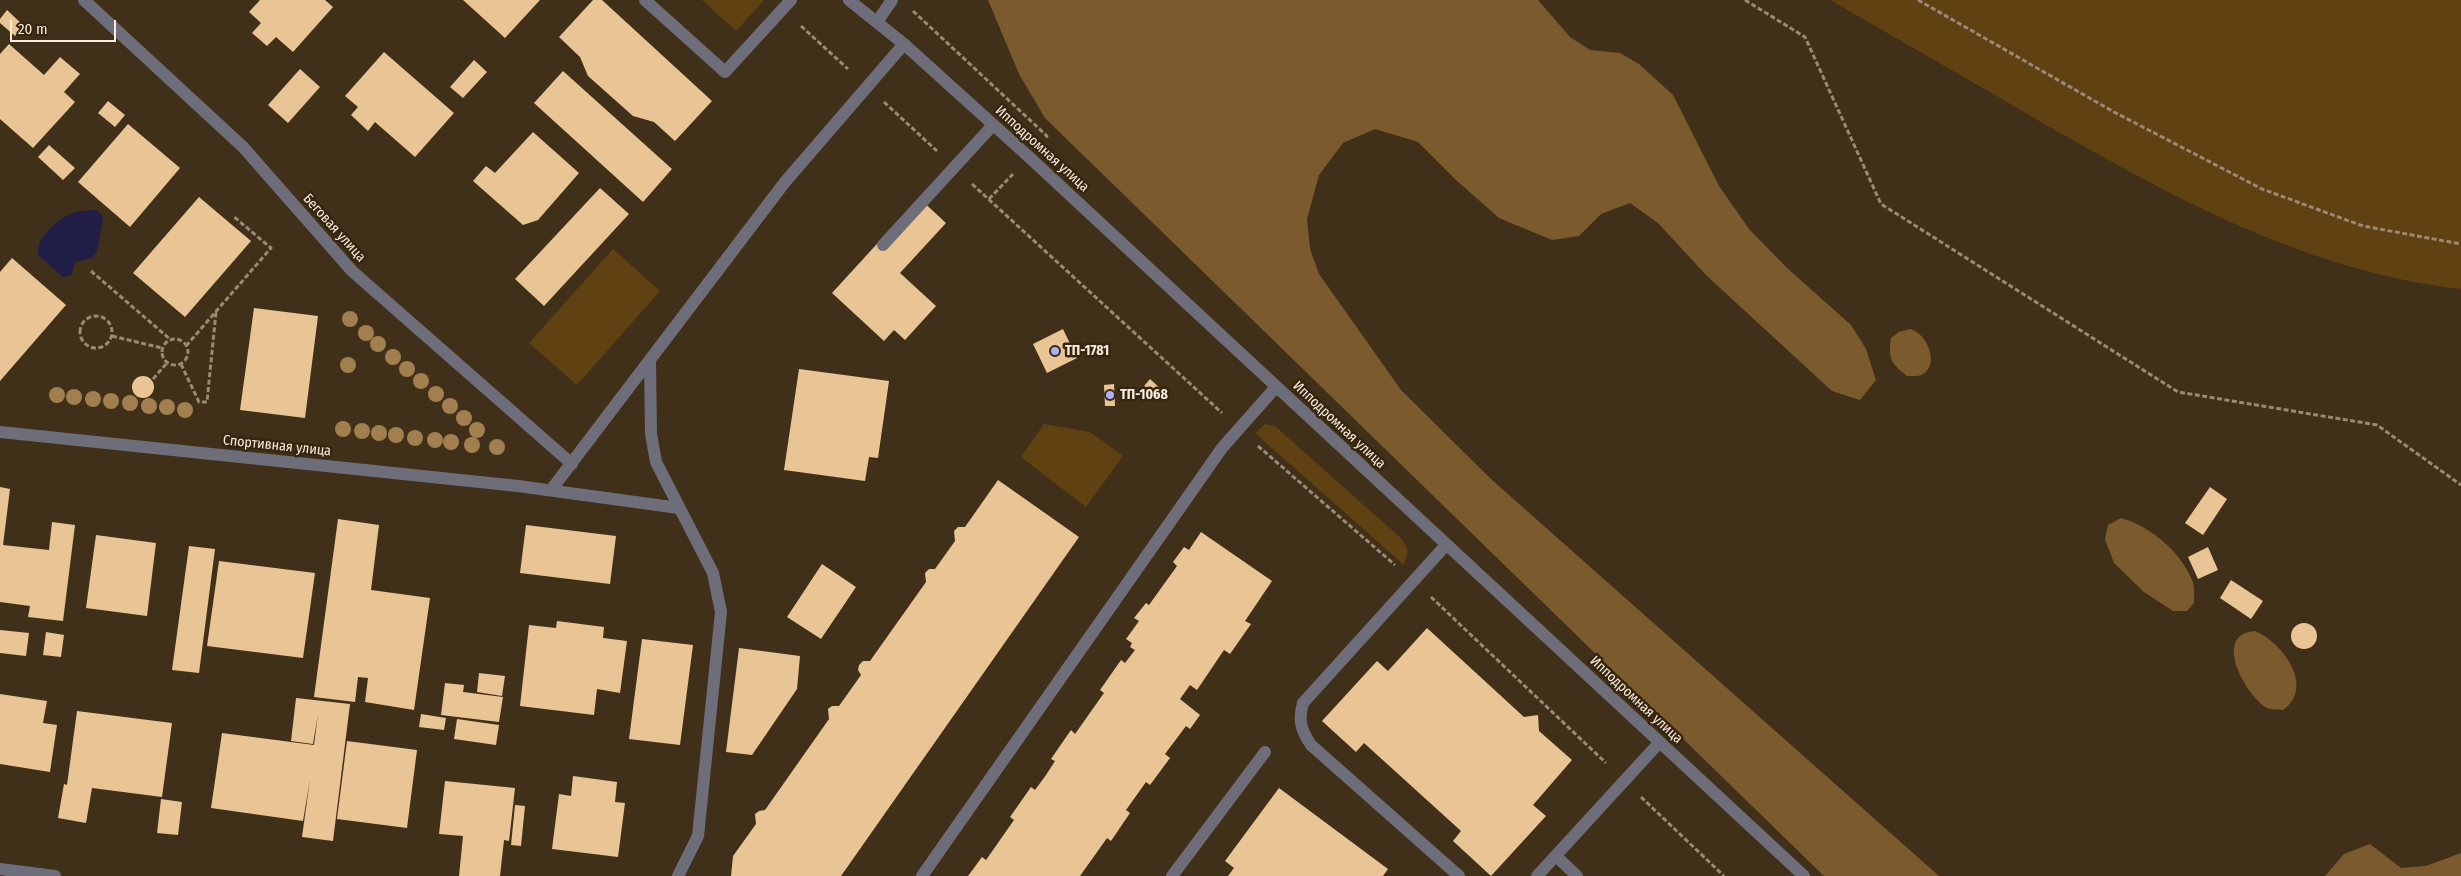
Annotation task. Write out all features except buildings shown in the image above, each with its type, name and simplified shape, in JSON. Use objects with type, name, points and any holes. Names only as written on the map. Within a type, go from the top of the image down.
[{"type":"street","name":"Беговая улица","points":[[84,0],[243,147],[352,271],[572,464]]},
{"type":"street","points":[[645,0],[725,72],[791,0]]},
{"type":"street","name":"Ипподромная улица","points":[[849,0],[904,44],[993,125],[1804,876]]},
{"type":"street","points":[[877,22],[892,0]]},
{"type":"street","points":[[551,490],[785,182],[904,44]]},
{"type":"street","points":[[883,245],[993,125]]},
{"type":"street","points":[[650,360],[651,434],[656,462],[713,572],[722,612],[698,836],[678,876]]},
{"type":"street","points":[[922,876],[1222,448],[1276,387]]},
{"type":"street","name":"Спортивная улица","points":[[0,432],[551,490],[679,508]]},
{"type":"street","points":[[1446,545],[1303,703],[1300,715],[1301,730],[1311,745],[1459,876]]},
{"type":"street","points":[[1537,876],[1659,743]]},
{"type":"street","points":[[1172,876],[1266,752]]},
{"type":"street","points":[[1556,856],[1577,876]]},
{"type":"street","points":[[0,869],[55,876]]},
{"type":"path","points":[[1745,0],[1805,37],[1881,204],[2178,392],[2377,425],[2461,485]]},
{"type":"path","points":[[1918,0],[2114,112],[2262,189],[2363,226],[2461,244]]},
{"type":"path","points":[[186,346],[271,248],[233,216]]},
{"type":"path","points":[[91,271],[171,340],[180,340],[186,346],[188,355],[182,364],[175,366],[166,363],[162,356],[162,348],[171,340]]},
{"type":"path","points":[[182,364],[199,402],[206,402],[216,312]]},
{"type":"path","points":[[99,316],[111,326],[112,336],[107,345],[102,348],[90,348],[82,341],[79,329],[85,319],[99,316]]},
{"type":"path","points":[[112,336],[162,348]]},
{"type":"path","points":[[153,379],[166,363]]},
{"type":"shaded area","points":[[702,0],[764,0],[736,31]]},
{"type":"shaded area","points":[[988,0],[1538,0],[1570,37],[1590,50],[1620,53],[1639,64],[1673,95],[1719,186],[1749,229],[1787,268],[1851,325],[1866,349],[1876,380],[1860,400],[1832,391],[1707,276],[1658,223],[1630,203],[1601,214],[1579,236],[1552,240],[1499,218],[1456,180],[1418,142],[1375,129],[1343,143],[1319,175],[1307,219],[1310,249],[1319,274],[1401,390],[1492,480],[1939,876],[1824,876],[1045,118],[1019,74]]},
{"type":"shaded area","points":[[1830,0],[2461,0],[2461,289],[2404,280],[2348,266],[2294,248],[2240,226],[2136,175]]},
{"type":"shaded area","points":[[96,210],[102,215],[103,220],[97,251],[92,258],[76,262],[71,275],[63,277],[39,256],[40,243],[54,225],[71,214],[80,211]]},
{"type":"shaded area","points":[[613,249],[660,291],[577,385],[529,343]]},
{"type":"shaded area","points":[[1910,329],[1922,336],[1931,356],[1931,363],[1928,369],[1923,374],[1917,376],[1907,376],[1897,368],[1892,360],[1890,351],[1891,338],[1899,332]]},
{"type":"shaded area","points":[[1044,424],[1090,432],[1123,456],[1086,507],[1021,457]]},
{"type":"shaded area","points":[[1265,424],[1275,426],[1403,540],[1408,551],[1404,565],[1255,433]]},
{"type":"shaded area","points":[[2121,518],[2143,527],[2153,534],[2172,550],[2180,560],[2194,586],[2194,603],[2187,611],[2173,611],[2144,592],[2114,563],[2105,539],[2108,525]]},
{"type":"shaded area","points":[[2255,631],[2275,645],[2292,666],[2296,678],[2296,690],[2292,700],[2283,710],[2269,709],[2259,701],[2242,679],[2237,666],[2234,654],[2235,643],[2242,635]]},
{"type":"shaded area","points":[[2370,844],[2401,868],[2426,866],[2461,853],[2461,876],[2325,876],[2344,854]]},
{"type":"place","name":"ТП-1781","points":[[1055,351]]},
{"type":"place","name":"ТП-1068","points":[[1110,395]]}]
